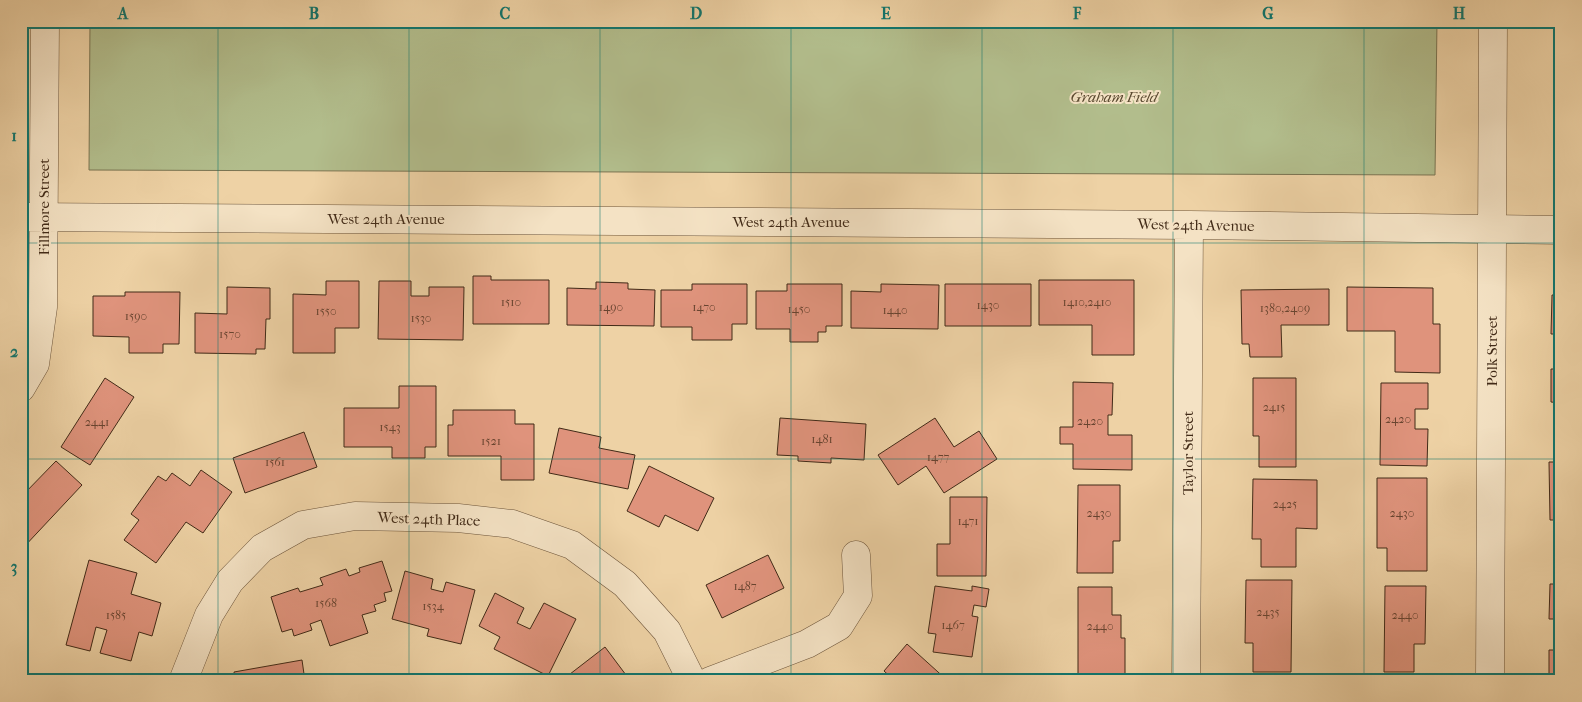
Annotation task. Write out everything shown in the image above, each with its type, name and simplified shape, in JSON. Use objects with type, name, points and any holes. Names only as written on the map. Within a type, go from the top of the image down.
[{"type":"street","name":"Fillmore Street","points":[[21,388],[35,364],[43,307],[33,217],[45,21]]},
{"type":"street","name":"Polk Street","points":[[1490,681],[1493,21]]},
{"type":"street","name":"West 24th Avenue","points":[[33,217],[1189,225],[1561,230]]},
{"type":"street","name":"Taylor Street","points":[[1186,681],[1189,225]]},
{"type":"street","name":"West 24th Place","points":[[183,681],[209,615],[230,581],[262,548],[303,525],[355,516],[458,518],[512,524],[572,544],[625,584],[661,624],[667,631],[692,681]]},
{"type":"street","points":[[710,681],[807,644],[839,626],[858,596],[856,555]]},
{"type":"green space","name":"Graham Field","points":[[90,21],[1437,21],[1435,175],[89,170]]},
{"type":"building","points":[[1557,127],[1561,127],[1561,164],[1556,164]]},
{"type":"building","points":[[473,276],[491,276],[491,280],[549,280],[549,324],[473,324]]},
{"type":"building","points":[[1039,280],[1134,280],[1134,355],[1092,355],[1092,325],[1039,325]]},
{"type":"building","points":[[326,281],[359,281],[359,328],[335,328],[335,353],[293,353],[293,294],[326,295]]},
{"type":"building","points":[[379,281],[411,281],[411,296],[429,296],[429,287],[464,287],[463,340],[378,339]]},
{"type":"building","points":[[596,282],[628,283],[628,289],[655,290],[654,326],[567,325],[567,288],[596,289]]},
{"type":"building","points":[[692,284],[747,284],[747,324],[732,324],[732,340],[692,340],[692,327],[661,327],[661,290],[692,290]]},
{"type":"building","points":[[787,284],[842,284],[842,326],[826,326],[826,332],[818,332],[818,342],[790,342],[790,329],[756,329],[756,291],[787,291]]},
{"type":"building","points":[[881,284],[939,285],[938,329],[851,328],[851,291],[881,292]]},
{"type":"building","points":[[945,284],[1031,284],[1031,326],[945,326]]},
{"type":"building","points":[[227,287],[270,288],[270,319],[266,319],[265,349],[256,349],[256,354],[195,353],[195,313],[227,314]]},
{"type":"building","points":[[1347,287],[1433,288],[1433,324],[1440,324],[1440,373],[1395,372],[1395,331],[1347,331]]},
{"type":"building","points":[[1329,289],[1329,325],[1281,325],[1282,357],[1250,357],[1249,344],[1242,344],[1241,290]]},
{"type":"building","points":[[125,292],[180,292],[179,344],[163,344],[163,353],[129,353],[129,337],[93,336],[93,296],[125,296]]},
{"type":"building","points":[[1552,295],[1561,295],[1561,334],[1551,334]]},
{"type":"building","points":[[1551,369],[1561,369],[1561,403],[1551,402]]},
{"type":"building","points":[[105,378],[134,397],[90,465],[61,447]]},
{"type":"building","points":[[1253,378],[1296,378],[1296,467],[1259,467],[1259,436],[1253,436]]},
{"type":"building","points":[[1073,382],[1113,383],[1112,415],[1108,415],[1108,435],[1132,435],[1132,470],[1073,469],[1073,444],[1060,444],[1060,427],[1073,427]]},
{"type":"building","points":[[1381,383],[1428,383],[1428,409],[1415,409],[1415,429],[1428,429],[1427,466],[1380,465]]},
{"type":"building","points":[[399,386],[436,386],[436,447],[425,447],[425,458],[392,458],[392,447],[344,447],[344,408],[399,408]]},
{"type":"building","points":[[453,410],[515,410],[515,424],[534,424],[534,480],[501,480],[501,456],[448,456],[448,425],[453,425]]},
{"type":"building","points":[[780,418],[866,424],[864,460],[831,458],[831,463],[798,461],[798,456],[777,455]]},
{"type":"building","points":[[935,418],[954,447],[979,431],[997,459],[944,493],[926,466],[898,485],[878,455]]},
{"type":"building","points":[[559,428],[601,437],[599,448],[635,455],[628,489],[549,473]]},
{"type":"building","points":[[304,432],[317,467],[245,493],[233,458]]},
{"type":"building","points":[[56,461],[82,485],[22,549],[21,497]]},
{"type":"building","points":[[1549,462],[1561,462],[1561,520],[1550,520]]},
{"type":"building","points":[[649,466],[714,498],[698,531],[665,515],[659,527],[627,511]]},
{"type":"building","points":[[201,470],[232,492],[203,533],[186,522],[156,563],[124,540],[139,520],[131,514],[158,476],[166,481],[172,473],[190,486]]},
{"type":"building","points":[[1377,478],[1427,478],[1427,571],[1387,571],[1387,548],[1377,548]]},
{"type":"building","points":[[1253,479],[1317,480],[1317,529],[1296,528],[1296,567],[1261,567],[1261,539],[1252,539]]},
{"type":"building","points":[[1078,485],[1120,485],[1120,541],[1113,541],[1113,573],[1077,573]]},
{"type":"building","points":[[950,497],[987,497],[986,576],[937,576],[937,544],[950,544]]},
{"type":"building","points":[[768,555],[784,588],[722,618],[706,585]]},
{"type":"building","points":[[1556,558],[1561,558],[1561,643],[1554,643],[1555,619],[1549,619],[1550,584],[1556,584]]},
{"type":"building","points":[[89,560],[137,573],[131,594],[161,603],[152,636],[139,632],[131,661],[100,653],[107,630],[96,627],[90,651],[66,645]]},
{"type":"building","points":[[382,561],[392,591],[384,593],[386,601],[374,605],[376,611],[362,615],[368,633],[330,646],[321,620],[310,624],[312,630],[294,636],[292,629],[282,632],[271,597],[298,588],[300,592],[323,585],[320,578],[346,569],[349,576],[360,572],[359,568]]},
{"type":"building","points":[[405,571],[433,579],[431,589],[443,592],[446,582],[475,590],[461,644],[427,636],[429,629],[392,619]]},
{"type":"building","points":[[1246,580],[1292,580],[1291,672],[1253,672],[1253,643],[1245,643]]},
{"type":"building","points":[[935,586],[972,591],[972,586],[989,589],[986,607],[974,605],[972,616],[978,617],[972,657],[933,652],[936,634],[928,633]]},
{"type":"building","points":[[1385,586],[1426,586],[1425,644],[1414,644],[1414,672],[1384,672]]},
{"type":"building","points":[[1078,587],[1112,587],[1112,615],[1121,615],[1121,638],[1125,638],[1125,677],[1078,676]]},
{"type":"building","points":[[495,593],[524,608],[517,623],[530,629],[544,603],[576,619],[548,676],[494,649],[500,637],[479,626]]},
{"type":"building","points":[[907,644],[948,681],[895,681],[884,671]]},
{"type":"building","points":[[605,647],[629,679],[626,681],[561,681]]},
{"type":"building","points":[[1549,650],[1561,650],[1561,681],[1549,681]]},
{"type":"building","points":[[302,660],[305,681],[235,681],[234,672]]},
{"type":"building","points":[[1293,680],[1293,681],[1246,681]]}]
